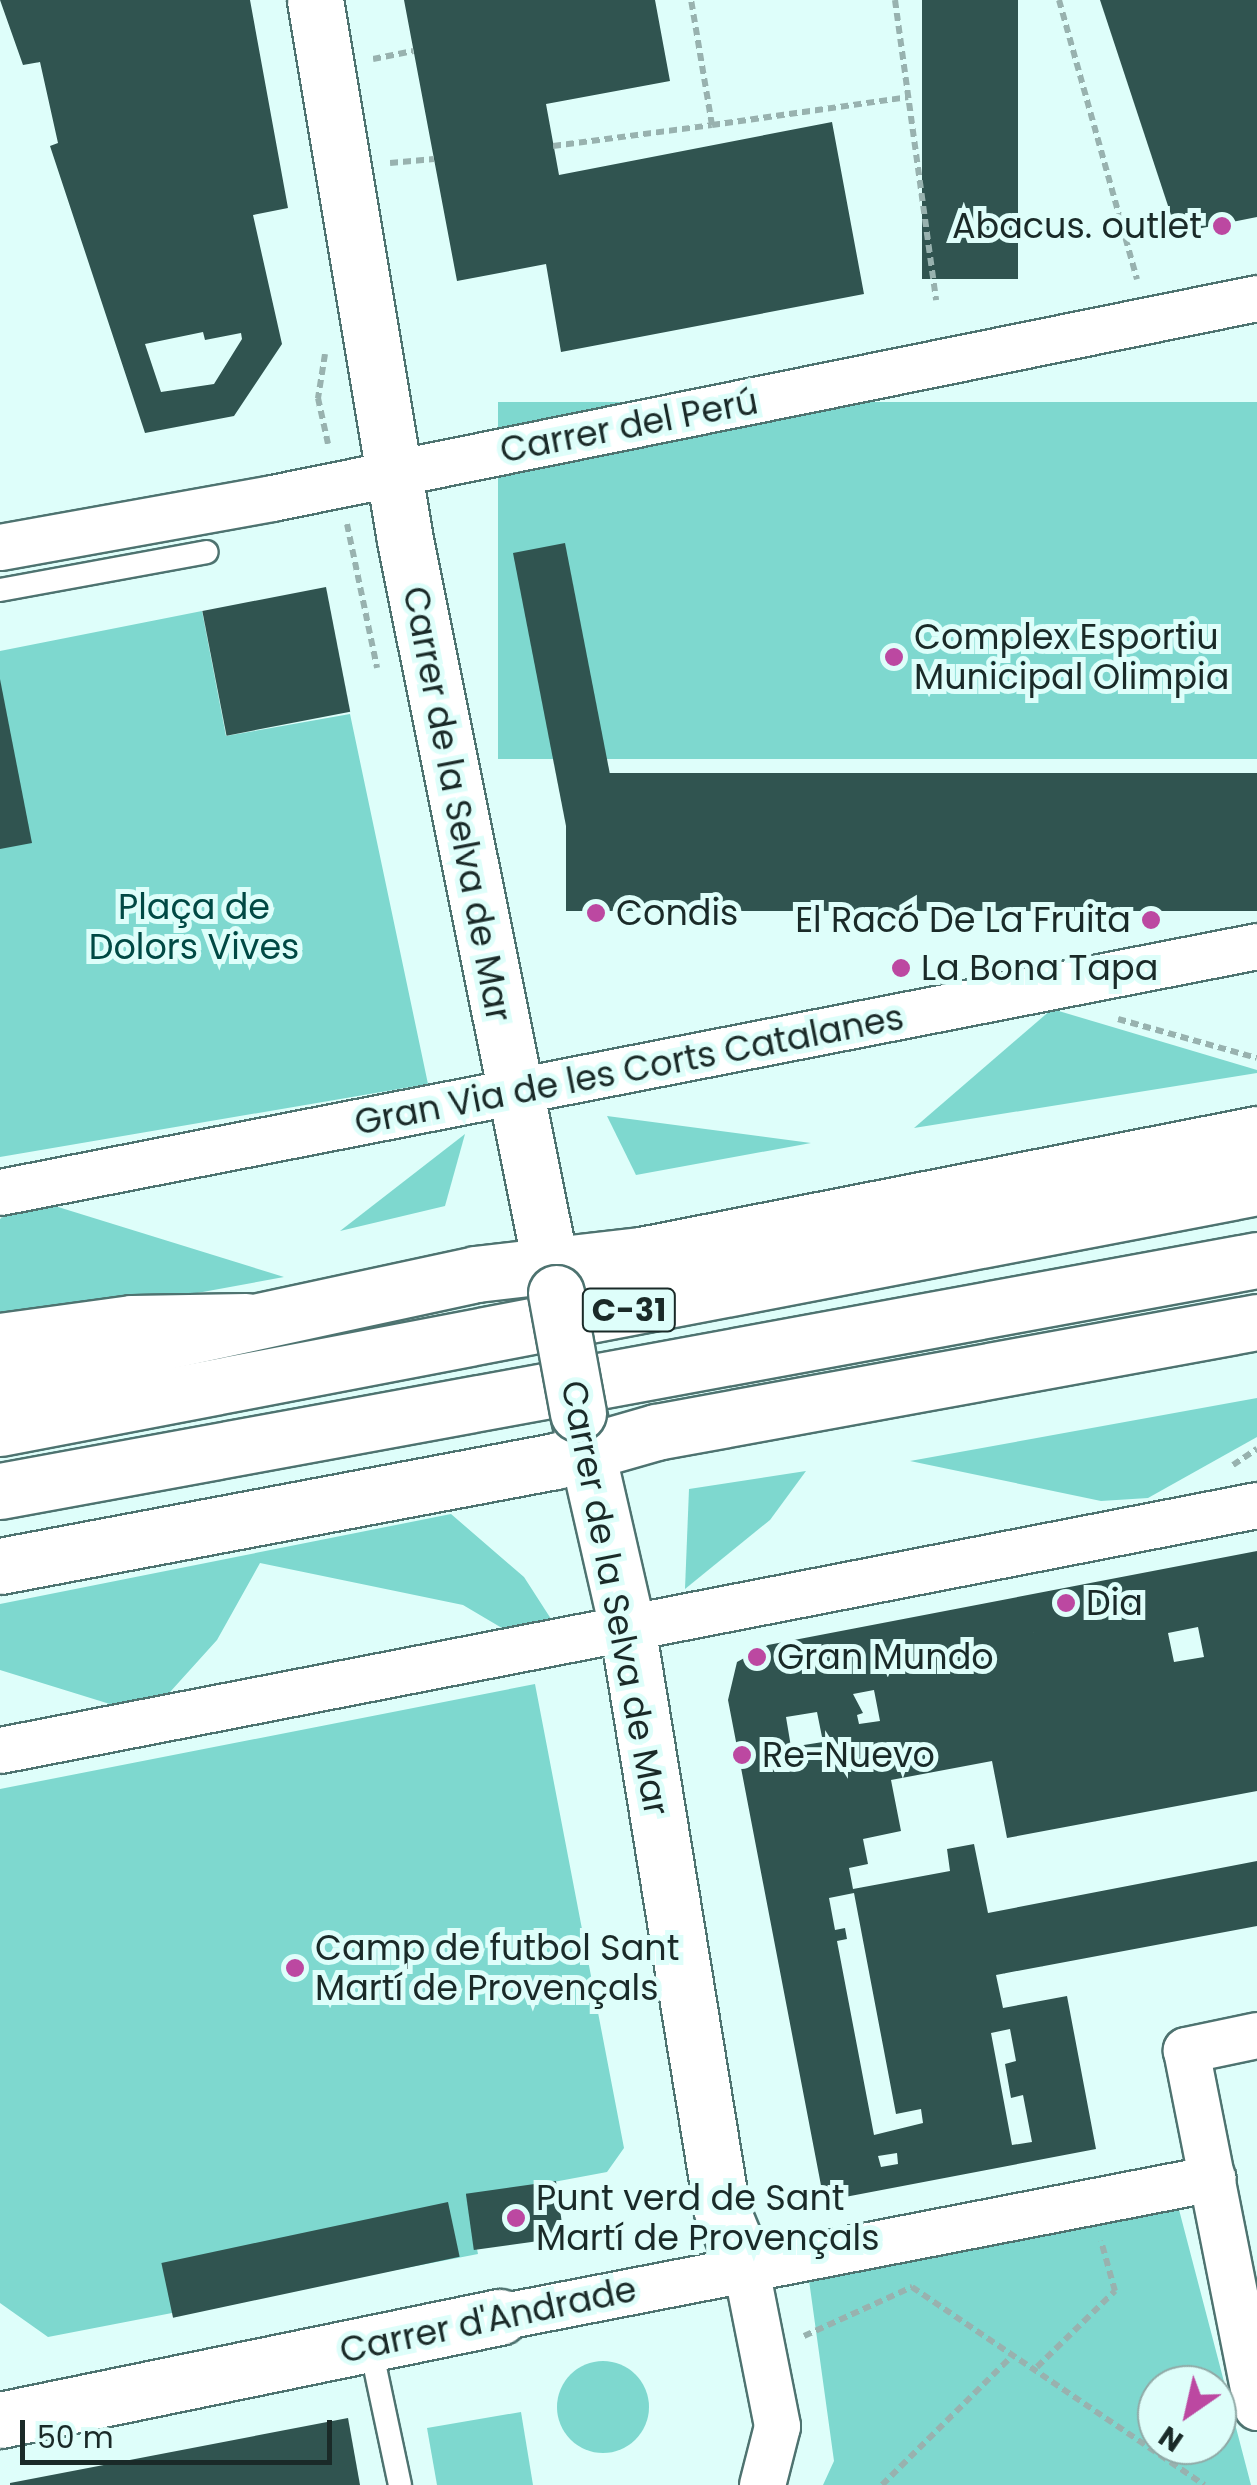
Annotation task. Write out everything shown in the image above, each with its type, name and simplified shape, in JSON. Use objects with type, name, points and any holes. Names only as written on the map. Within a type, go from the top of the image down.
[{"type":"main road","name":"Carrer de la Selva de Mar","points":[[315,0],[395,474],[513,1094],[581,1433],[628,1632],[722,2211],[746,2268]]},
{"type":"main road","points":[[0,1341],[132,1323],[246,1321],[552,1279],[641,1254],[1257,1134]]},
{"type":"main road","name":"C-31","points":[[0,1428],[1257,1187]]},
{"type":"main road","name":"C-31","points":[[0,1491],[1257,1260]]},
{"type":"main road","points":[[0,1377],[137,1351],[246,1321]]},
{"type":"main road","points":[[0,1566],[581,1433],[656,1432],[1257,1322]]},
{"type":"main road","name":"Carrer d'Andrade","points":[[0,2420],[499,2316]]},
{"type":"street","name":"Carrer del Perú","points":[[0,547],[189,541],[395,474],[1257,298]]},
{"type":"street","name":"Gran Via de les Corts Catalanes","points":[[0,1192],[1257,946]]},
{"type":"street","points":[[0,1750],[628,1632],[1257,1505]]},
{"type":"street","points":[[1257,2035],[1186,2050],[1257,2407]]},
{"type":"street","name":"Carrer d'Andrade","points":[[499,2316],[1212,2178]]},
{"type":"street","name":"Carrer de la Selva de Mar","points":[[746,2268],[778,2426],[762,2485]]},
{"type":"lane","points":[[0,590],[189,541]]},
{"type":"lane","points":[[370,2344],[400,2485]]},
{"type":"path","points":[[699,0],[691,1],[712,125]]},
{"type":"path","points":[[895,0],[936,300]]},
{"type":"path","points":[[1059,0],[1140,285]]},
{"type":"path","points":[[362,62],[413,51]]},
{"type":"path","points":[[553,146],[908,96]]},
{"type":"path","points":[[380,164],[434,159]]},
{"type":"path","points":[[1049,987],[1086,1008],[1257,1058]]},
{"type":"path","points":[[1037,2367],[1115,2291],[1100,2200]]},
{"type":"path","points":[[802,2336],[912,2287],[1012,2356],[1037,2367],[1204,2485]]},
{"type":"path","points":[[882,2485],[1012,2356]]},
{"type":"green space","name":"Complex Esportiu Municipal Olimpia","points":[[498,402],[1257,402],[1257,759],[498,759]]},
{"type":"green space","name":"Plaça de Dolors Vives","points":[[202,611],[226,736],[350,714],[428,1084],[0,1157],[0,651]]},
{"type":"green space","points":[[1052,1009],[1257,1070],[1257,1073],[914,1128]]},
{"type":"green space","points":[[607,1116],[811,1143],[636,1175]]},
{"type":"green space","points":[[465,1134],[445,1206],[340,1231]]},
{"type":"green space","points":[[29,1198],[284,1277],[0,1329],[0,1219]]},
{"type":"green space","points":[[1257,1398],[1257,1437],[1148,1498],[1101,1501],[910,1461]]},
{"type":"green space","points":[[806,1471],[770,1520],[685,1589],[689,1489]]},
{"type":"green space","points":[[451,1514],[524,1577],[553,1622],[507,1631],[463,1605],[260,1563],[217,1640],[161,1702],[126,1709],[0,1670],[0,1604]]},
{"type":"green space","name":"Camp de futbol Sant Martí de Provençals","points":[[535,1684],[624,2148],[607,2172],[467,2198],[478,2254],[48,2337],[0,2303],[0,1789]]},
{"type":"green space","points":[[1177,2202],[1220,2365],[1137,2365],[1137,2465],[1237,2465],[1237,2431],[1251,2485],[823,2485],[834,2461],[808,2273]]},
{"type":"green space","points":[[603,2361],[621,2364],[636,2374],[646,2389],[646,2425],[636,2440],[621,2450],[603,2453],[585,2450],[570,2440],[560,2425],[557,2407],[560,2389],[570,2374],[585,2364]]},
{"type":"green space","points":[[521,2412],[533,2485],[437,2485],[427,2428]]},
{"type":"building","points":[[0,0],[250,0],[288,208],[253,215],[282,344],[234,416],[145,433],[50,146],[58,143],[40,62],[23,65]],"holes":[[[203,332],[205,340],[241,333],[242,339],[214,384],[161,392],[145,344]]]},
{"type":"building","points":[[404,0],[655,0],[670,81],[546,104],[559,175],[832,122],[864,294],[561,352],[546,264],[457,281]]},
{"type":"building","points":[[922,0],[1018,0],[1018,279],[922,279]]},
{"type":"building","points":[[1100,0],[1257,0],[1257,217],[1177,233]]},
{"type":"building","points":[[565,543],[626,856],[574,866],[513,553]]},
{"type":"building","points":[[326,587],[350,712],[227,736],[202,611]]},
{"type":"building","points":[[0,679],[32,843],[0,849]]},
{"type":"building","points":[[566,773],[1257,773],[1257,911],[566,911]]},
{"type":"building","points":[[1257,1551],[1257,1791],[1007,1838],[992,1761],[891,1780],[901,1831],[863,1839],[868,1864],[849,1868],[853,1889],[950,1871],[947,1849],[974,1844],[988,1913],[1257,1861],[1257,1926],[996,1975],[1003,2008],[1067,1996],[1096,2149],[824,2201],[728,1700],[737,1662],[768,1645]],"holes":[[[1198,1627],[1204,1657],[1174,1662],[1168,1633]],[[874,1690],[880,1721],[859,1724],[857,1715],[863,1713],[853,1694]],[[817,1712],[823,1742],[791,1747],[786,1717]],[[854,1893],[896,2114],[921,2109],[923,2123],[874,2135],[837,1941],[847,1939],[845,1928],[835,1930],[829,1898]],[[1010,2029],[1016,2061],[1005,2064],[1011,2098],[1023,2095],[1032,2142],[1012,2145],[991,2033]],[[897,2153],[898,2164],[881,2167],[878,2156]]]},
{"type":"building","name":"Punt verd de Sant Martí de Provençals","points":[[556,2181],[564,2237],[474,2250],[466,2194]]},
{"type":"building","points":[[448,2202],[460,2257],[173,2318],[161,2263]]},
{"type":"building","points":[[348,2418],[360,2485],[10,2485],[10,2483]]},
{"type":"place","name":"Abacus. outlet","points":[[1222,226]]},
{"type":"place","name":"Complex Esportiu Municipal Olimpia","points":[[894,657]]},
{"type":"place","name":"Condis","points":[[596,913]]},
{"type":"place","name":"El Racó De La Fruita","points":[[1151,920]]},
{"type":"place","name":"La Bona Tapa","points":[[901,968]]},
{"type":"place","name":"Dia","points":[[1066,1603]]},
{"type":"place","name":"Gran Mundo","points":[[757,1657]]},
{"type":"place","name":"Re-Nuevo","points":[[742,1755]]},
{"type":"place","name":"Camp de futbol Sant Martí de Provençals","points":[[295,1968]]},
{"type":"place","name":"Punt verd de Sant Martí de Provençals","points":[[516,2218]]}]
